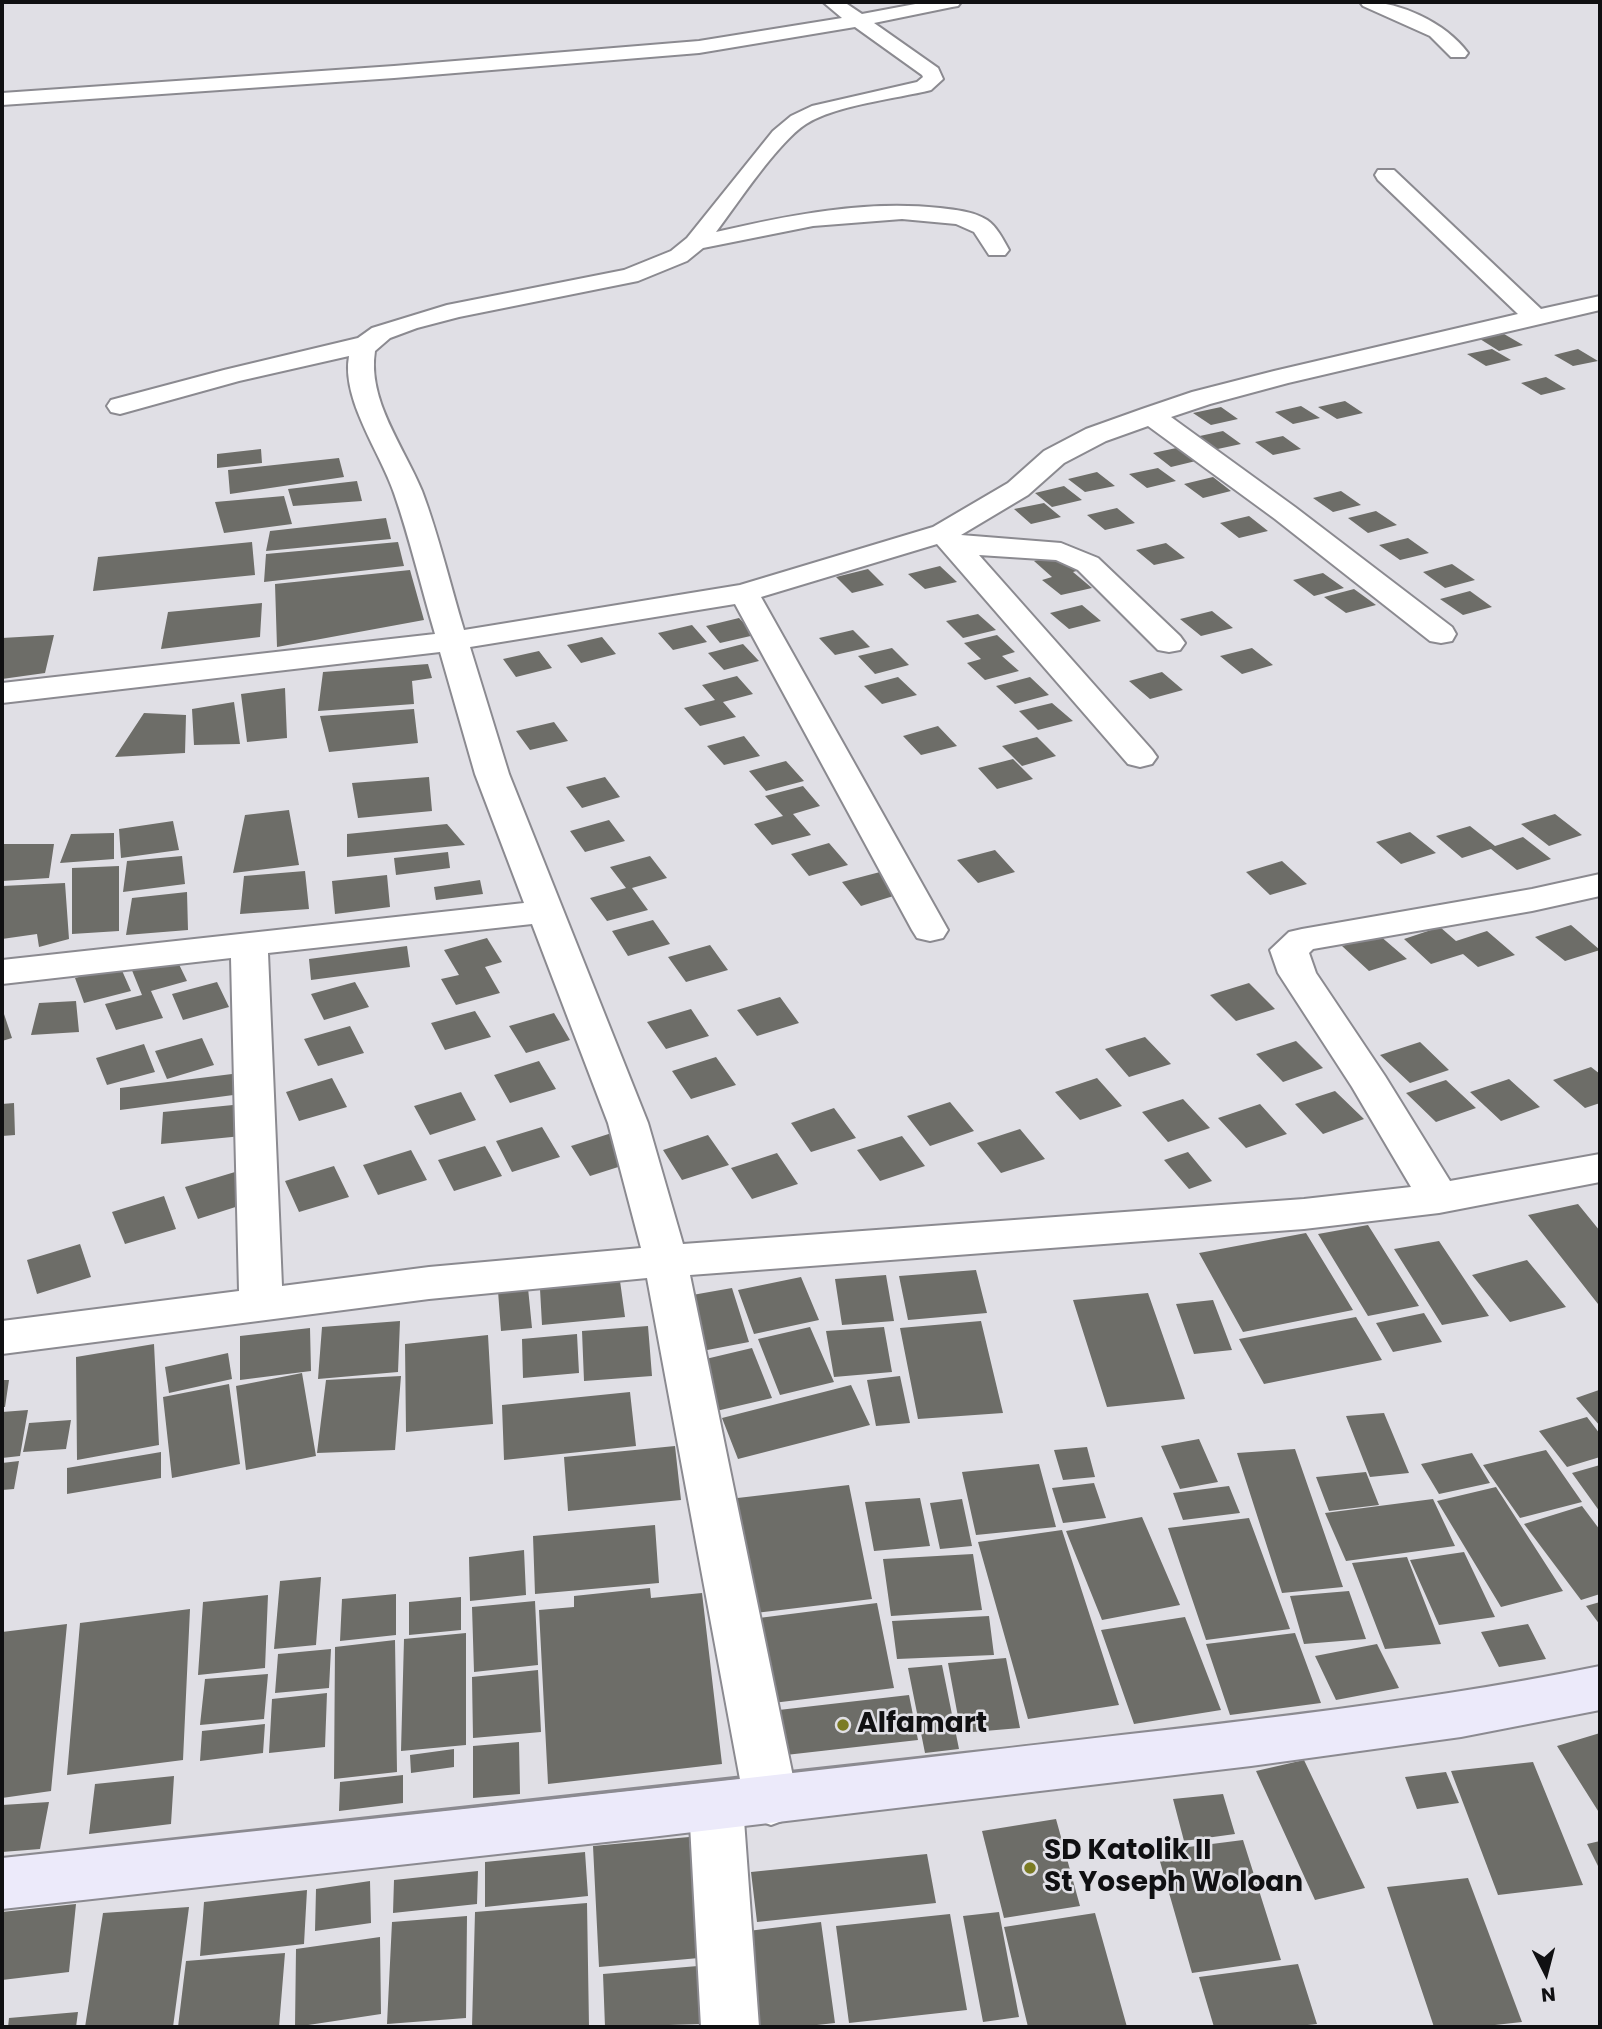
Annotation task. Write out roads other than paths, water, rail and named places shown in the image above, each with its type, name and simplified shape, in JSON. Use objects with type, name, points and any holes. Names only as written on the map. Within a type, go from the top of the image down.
[{"type":"main road","points":[[2,1884],[771,1801],[1420,1721],[1538,1702],[1600,1688]]},
{"type":"street","points":[[120,406],[233,375],[367,344],[381,333],[444,313],[630,276],[679,256],[695,243],[780,135],[798,120],[819,110],[923,86],[933,79],[931,72],[856,22],[832,2]]},
{"type":"street","points":[[2,99],[394,72],[699,47],[856,22],[953,2]]},
{"type":"street","points":[[1369,2],[1437,32],[1458,53]]},
{"type":"street","points":[[1386,175],[1536,318]]},
{"type":"street","points":[[695,243],[822,216],[878,212],[921,213],[977,223],[987,232],[997,250]]},
{"type":"street","points":[[948,539],[979,514],[1018,489],[1054,457],[1096,435],[1151,415],[1201,398],[1283,376],[1600,303]]},
{"type":"street","points":[[367,344],[361,358],[360,380],[408,492],[492,774],[628,1123],[666,1261],[771,1801]]},
{"type":"street","points":[[1151,415],[1285,513],[1441,634]]},
{"type":"street","points":[[948,539],[1140,757]]},
{"type":"street","points":[[2,693],[451,641],[744,593],[948,539],[1061,552],[1088,564],[1169,643]]},
{"type":"street","points":[[744,593],[930,930]]},
{"type":"street","points":[[1439,1198],[1371,1085],[1297,973],[1289,950],[1302,940],[1532,900],[1600,885]]},
{"type":"street","points":[[2,972],[546,911]]},
{"type":"street","points":[[249,946],[261,1304]]},
{"type":"street","points":[[2,1338],[429,1283],[666,1261],[1304,1214],[1439,1198],[1600,1168]]},
{"type":"street","points":[[716,1806],[730,2027]]},
{"type":"place","name":"Alfamart","points":[[843,1725]]},
{"type":"place","name":"SD Katolik II St Yoseph Woloan","points":[[1030,1868]]}]
